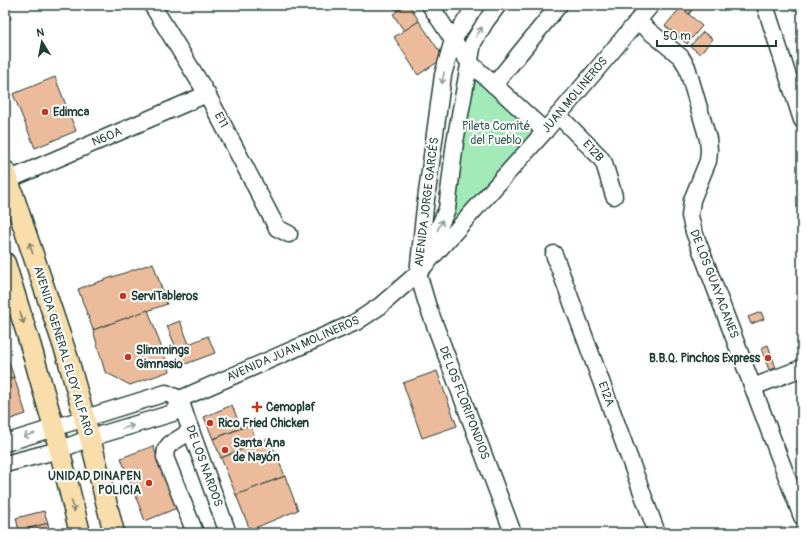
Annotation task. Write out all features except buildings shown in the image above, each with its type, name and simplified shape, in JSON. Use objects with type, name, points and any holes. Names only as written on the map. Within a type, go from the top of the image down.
[{"type":"main road","name":"AVENIDA GENERAL ELOY ALFARO","points":[[7,176],[65,352],[85,419],[114,533]]},
{"type":"main road","points":[[6,266],[54,428],[77,532]]},
{"type":"street","name":"E11","points":[[152,5],[207,94],[277,228],[289,234]]},
{"type":"street","points":[[430,5],[468,62],[545,131]]},
{"type":"street","name":"AVENIDA JORGE GARCÉS","points":[[418,273],[425,207],[443,75],[452,40],[476,5]]},
{"type":"street","name":"AVENIDA JORGE GARCÉS","points":[[418,273],[448,209],[455,142],[468,62],[473,43],[486,21],[498,5]]},
{"type":"street","points":[[494,85],[559,5]]},
{"type":"street","name":"JUAN MOLINEROS","points":[[418,273],[545,131],[651,5]]},
{"type":"street","points":[[765,5],[802,120]]},
{"type":"street","name":"DE LOS GUAYACANES","points":[[637,21],[681,57],[688,67],[710,150],[708,161],[692,200],[690,216],[694,232],[802,517]]},
{"type":"street","name":"N60A","points":[[7,176],[207,94]]},
{"type":"street","name":"E12B","points":[[558,115],[599,156],[604,163],[614,196]]},
{"type":"street","name":"E12A","points":[[554,254],[657,533]]},
{"type":"street","name":"AVENIDA JUAN MOLINEROS","points":[[180,399],[356,322],[380,306],[418,273]]},
{"type":"street","name":"DE LOS FLORIPONDIOS","points":[[418,273],[427,304],[513,533]]},
{"type":"street","points":[[753,387],[802,368]]},
{"type":"street","points":[[5,443],[166,393],[180,399],[173,413],[90,438],[58,450],[5,464]]},
{"type":"street","name":"DE LOS NARDOS","points":[[180,399],[228,533]]},
{"type":"street","points":[[191,431],[170,444],[166,449],[165,457],[194,533]]},
{"type":"green space","name":"Pileta Comité del Pueblo","points":[[469,62],[545,131],[429,259]]},
{"type":"place","name":"Edimca","points":[[45,112]]},
{"type":"place","name":"ServiTableros","points":[[123,296]]},
{"type":"place","name":"Slimmings Gimnasio","points":[[128,357]]},
{"type":"place","name":"B.B.Q. Pinchos Express","points":[[768,358]]},
{"type":"place","name":"Cemoplaf","points":[[257,407]]},
{"type":"place","name":"Rico Fried Chicken","points":[[210,423]]},
{"type":"place","name":"Santa Ana de Nayón","points":[[225,450]]},
{"type":"place","name":"UNIDAD DINAPEN POLICIA","points":[[149,483]]}]
